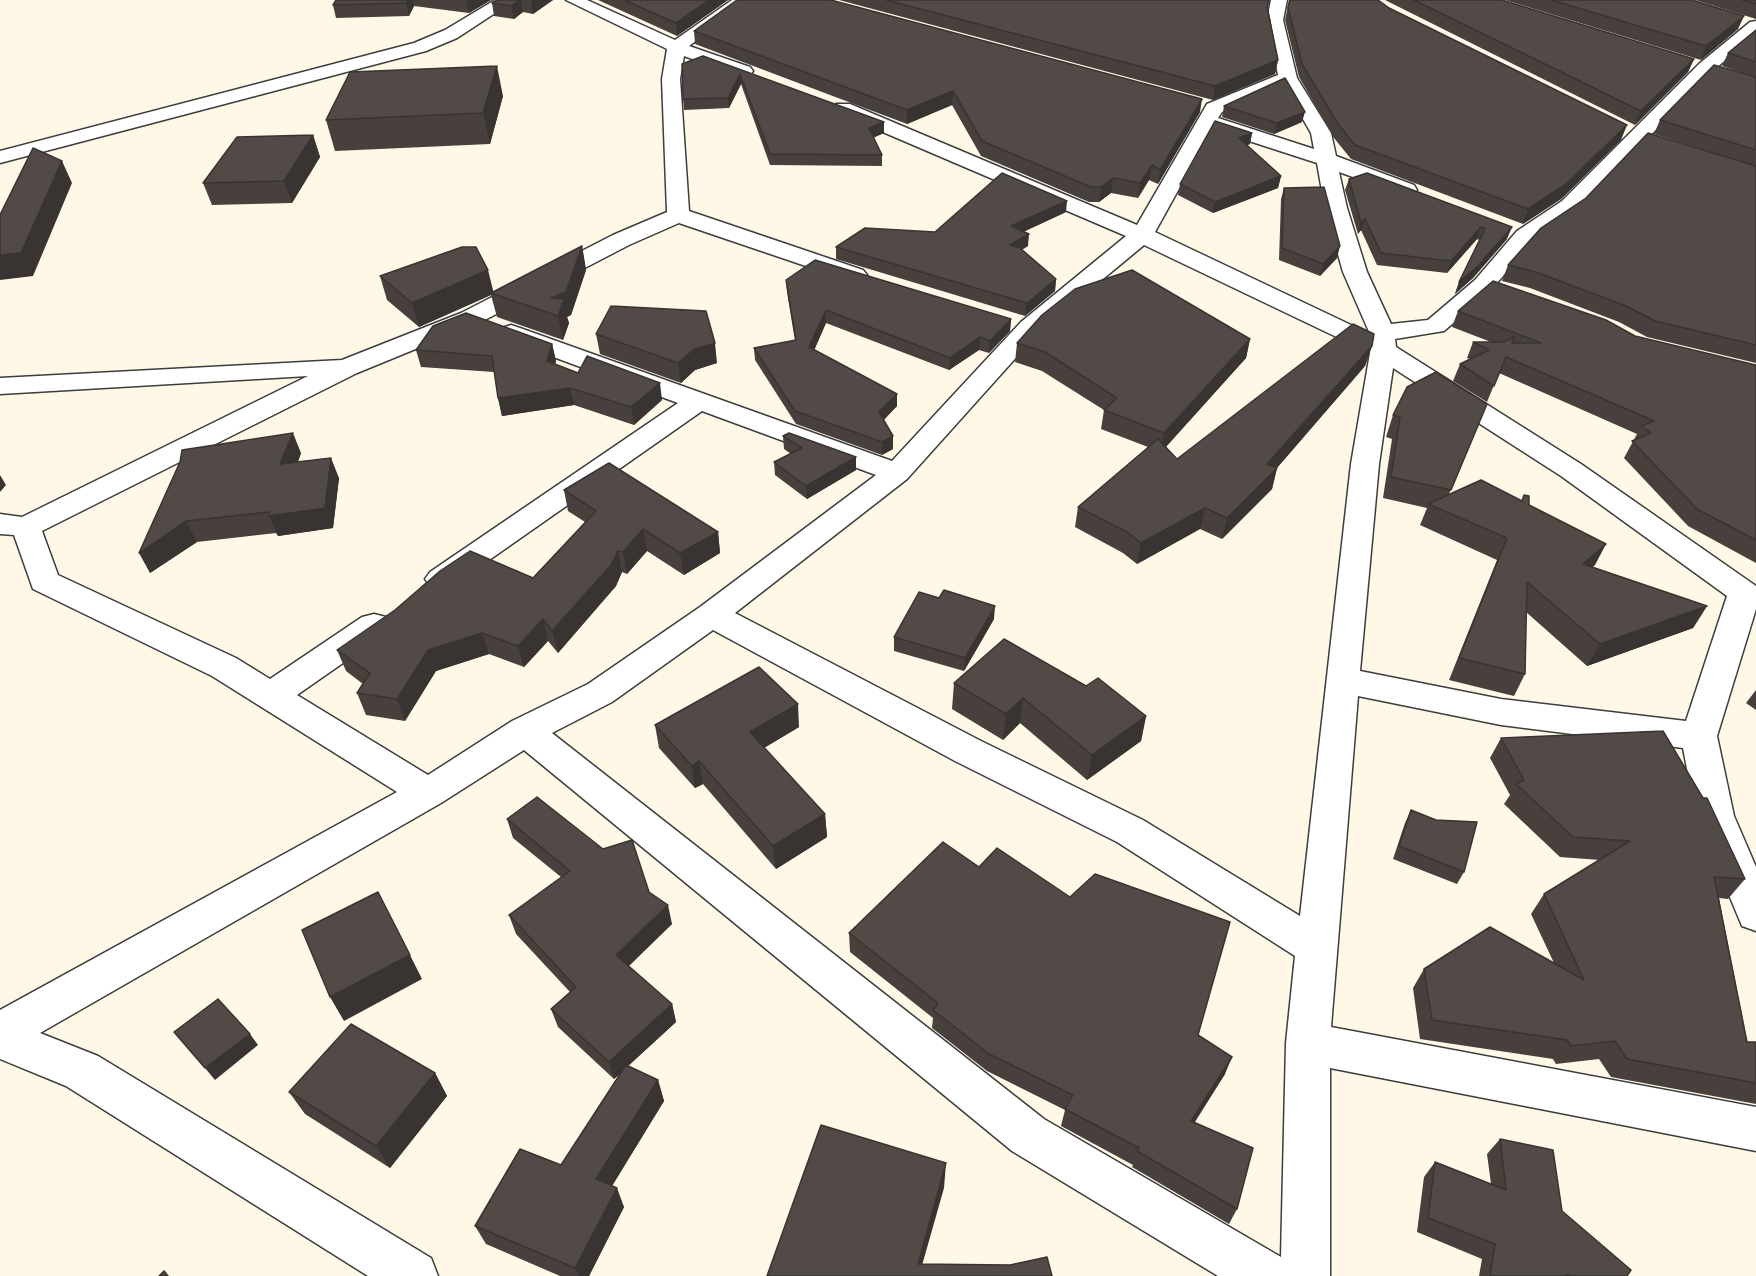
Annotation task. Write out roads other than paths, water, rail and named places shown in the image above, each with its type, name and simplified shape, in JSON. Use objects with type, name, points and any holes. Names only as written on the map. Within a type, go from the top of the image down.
[{"type":"street","points":[[0,157],[420,47],[451,34],[507,0]]},
{"type":"street","points":[[574,0],[676,46],[767,79]]},
{"type":"street","points":[[678,215],[671,80],[676,46],[743,0]]},
{"type":"street","points":[[1279,0],[1275,20],[1288,78],[1303,107],[1314,118],[1328,160],[1336,208],[1355,272],[1382,341],[1365,464],[1342,680],[1308,1043],[1305,1276]]},
{"type":"street","points":[[1734,20],[1756,26]]},
{"type":"street","points":[[1382,341],[1435,326],[1483,285],[1525,236],[1570,206],[1650,141],[1705,68],[1756,26]]},
{"type":"street","points":[[1683,62],[1725,75]]},
{"type":"street","points":[[0,1033],[428,793],[525,731],[600,693],[711,615],[897,473],[1019,324],[1142,236],[1204,110],[1288,78]]},
{"type":"street","points":[[821,100],[885,124],[1382,341],[1750,596],[1699,736],[1715,816],[1756,914]]},
{"type":"street","points":[[1204,110],[1426,198]]},
{"type":"street","points":[[1617,127],[1650,141]]},
{"type":"street","points":[[428,793],[224,667],[44,581],[13,525],[348,367],[470,318],[621,240],[678,215],[877,282]]},
{"type":"street","points":[[1503,227],[1525,236]]},
{"type":"street","points":[[1483,285],[1511,292]]},
{"type":"street","points":[[470,318],[897,473]]},
{"type":"street","points":[[0,386],[348,367]]},
{"type":"street","points":[[271,696],[699,401]]},
{"type":"street","points":[[711,615],[968,751],[1130,831],[1317,948]]},
{"type":"street","points":[[1342,680],[1501,712],[1699,736]]},
{"type":"street","points":[[525,731],[1028,1136],[1264,1276]]},
{"type":"street","points":[[0,1038],[82,1071],[413,1276]]},
{"type":"street","points":[[1308,1043],[1756,1129]]}]
